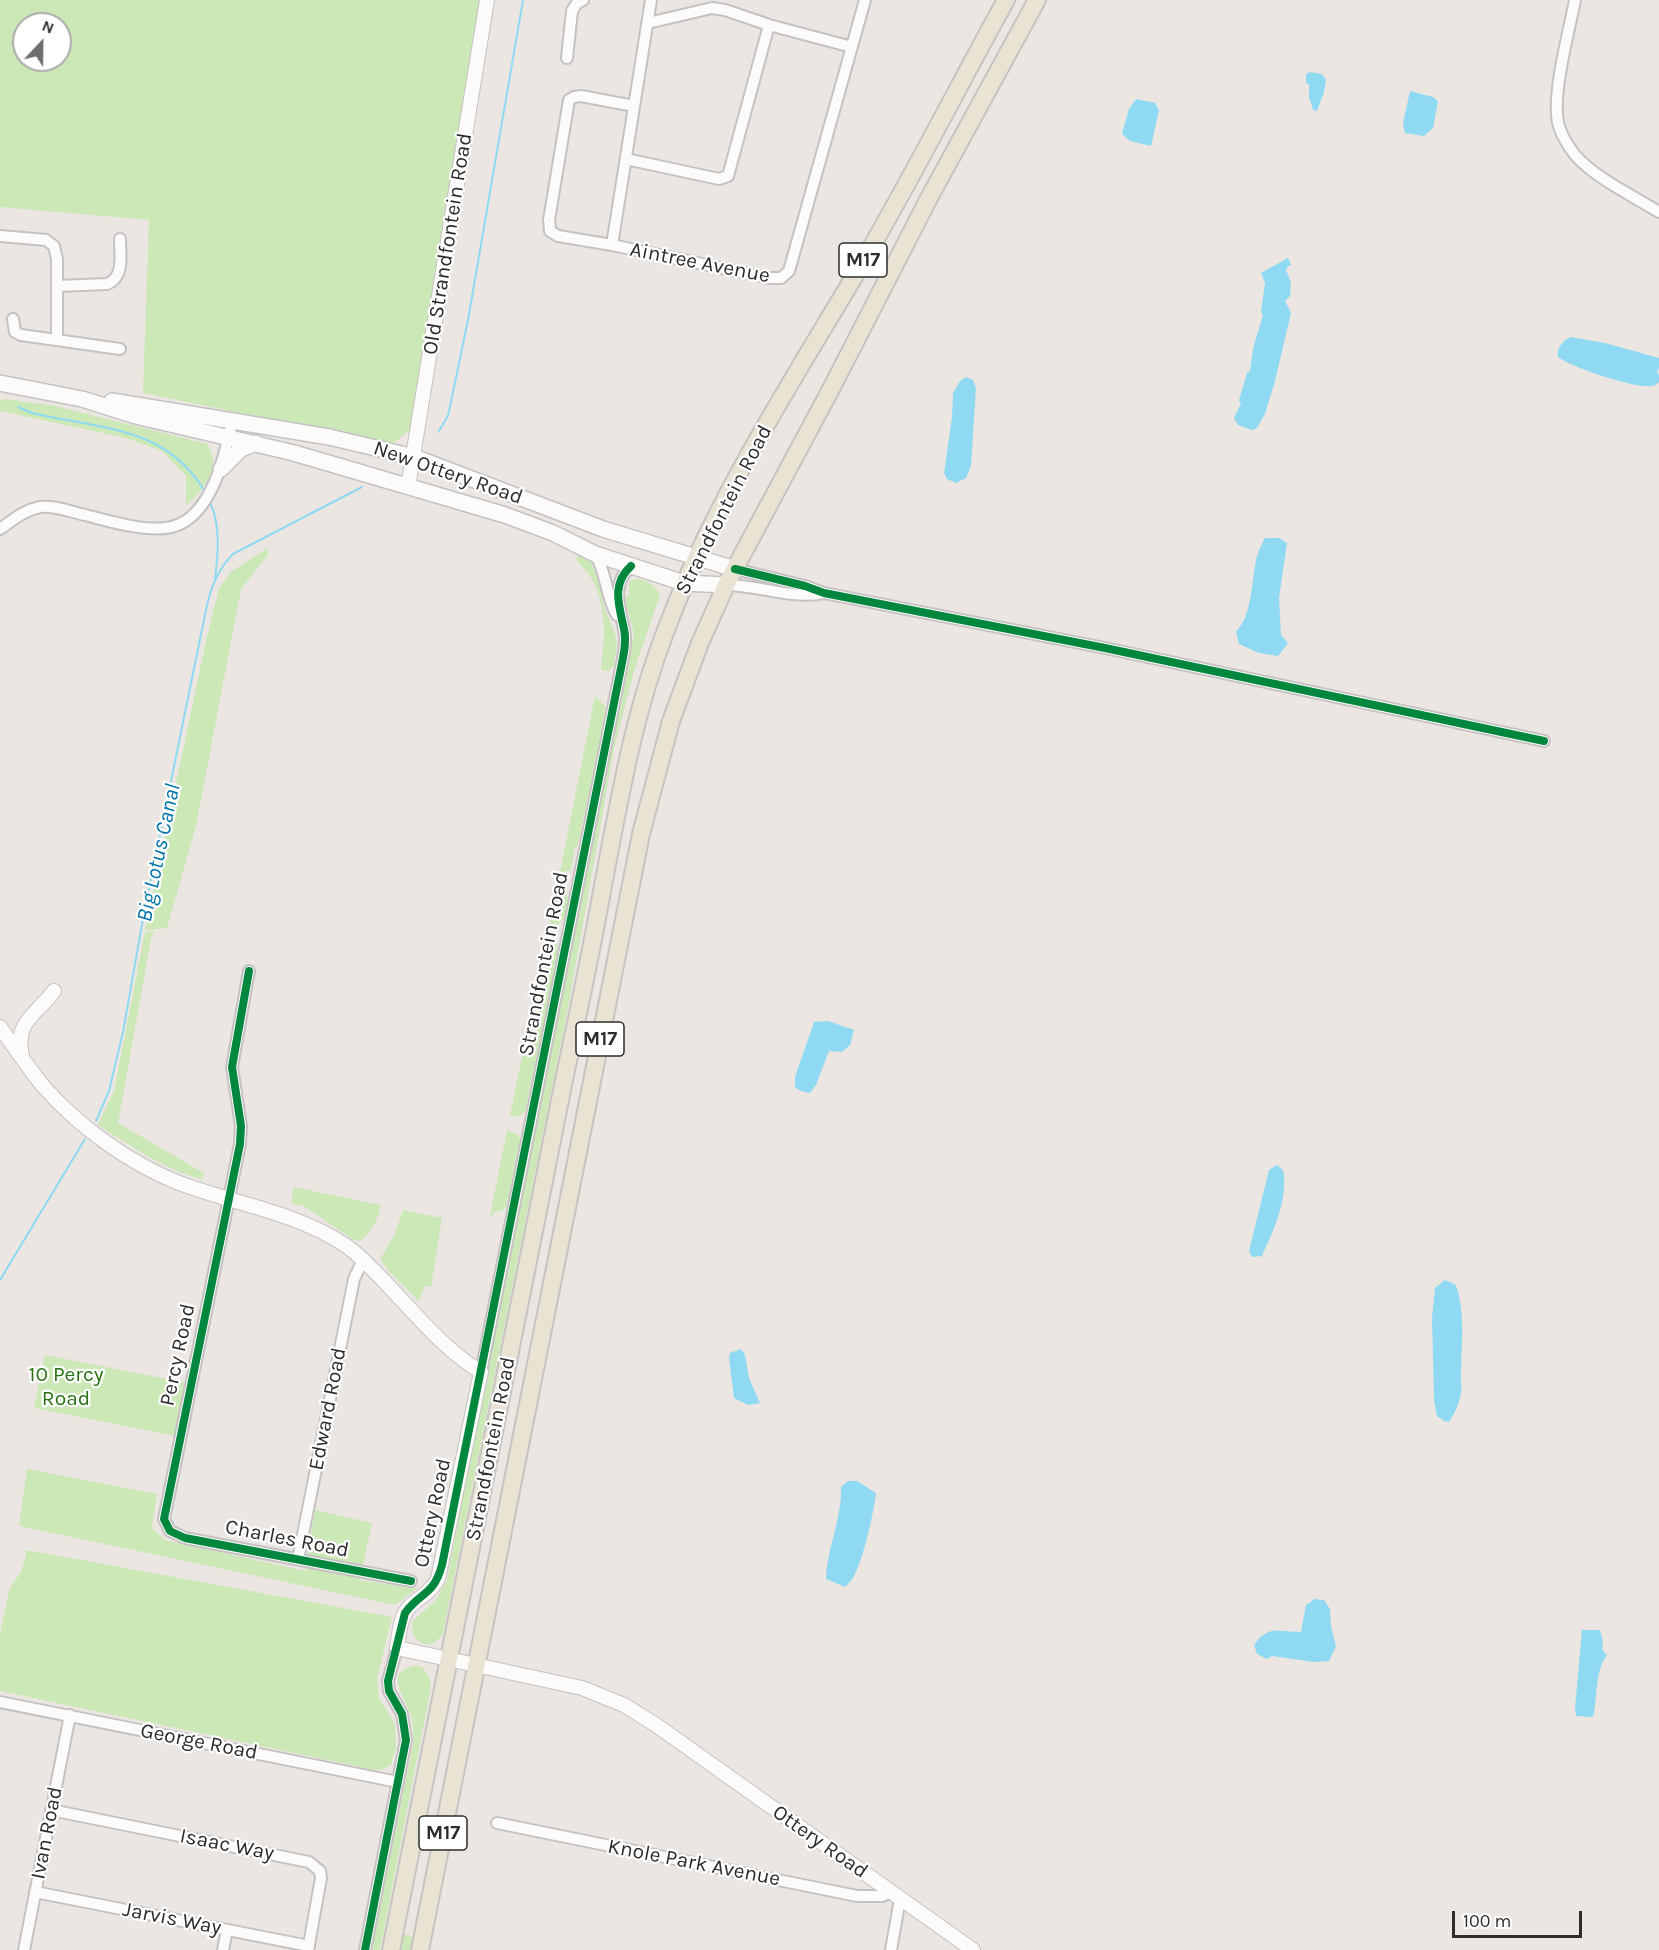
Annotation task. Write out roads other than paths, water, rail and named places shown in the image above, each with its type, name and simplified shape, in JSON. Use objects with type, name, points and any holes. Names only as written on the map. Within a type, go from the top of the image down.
[{"type":"main road","name":"Strandfontein Road","points":[[391,1950],[602,893],[626,762],[650,674],[684,583],[715,518],[814,341],[857,270],[1006,0]]},
{"type":"main road","name":"Strandfontein Road","points":[[420,1950],[641,834],[671,721],[700,643],[726,585],[831,389],[929,198],[1037,0]]},
{"type":"main road","name":"New Ottery Road","points":[[0,383],[82,399],[136,416],[230,430],[329,437],[414,457],[603,530],[735,569]]},
{"type":"main road","points":[[0,389],[21,387]]},
{"type":"main road","name":"New Ottery Road","points":[[230,430],[256,443],[532,524],[595,554],[684,583],[726,585]]},
{"type":"main road","points":[[221,470],[241,449],[256,443]]},
{"type":"street","name":"Old Strandfontein Road","points":[[408,488],[488,0]]},
{"type":"street","points":[[567,58],[572,11],[577,3],[584,0]]},
{"type":"street","name":"Aintree Avenue","points":[[651,0],[612,245],[769,278],[781,278],[786,275],[866,0]]},
{"type":"street","points":[[1575,0],[1557,98],[1558,125],[1576,156],[1592,170],[1659,212]]},
{"type":"street","points":[[648,23],[712,8],[852,47]]},
{"type":"street","points":[[626,159],[719,179],[728,176],[769,25]]},
{"type":"street","points":[[612,245],[558,236],[550,231],[549,220],[556,175],[569,100],[581,96],[634,106]]},
{"type":"street","points":[[0,236],[41,239],[50,242],[56,252],[57,340]]},
{"type":"street","points":[[57,286],[107,284],[114,280],[120,271],[120,239]]},
{"type":"street","points":[[13,319],[13,327],[17,334],[26,337],[120,349]]},
{"type":"street","points":[[0,529],[22,513],[46,507],[147,528],[174,526],[191,516],[212,488],[221,470],[230,430]]},
{"type":"street","name":"Strandfontein Road","points":[[595,554],[612,606],[621,620]]},
{"type":"street","name":"Strandfontein Road","points":[[481,1372],[622,666],[625,636],[618,585],[624,572],[631,566]]},
{"type":"street","points":[[735,569],[805,586],[824,593],[1081,643],[1544,741]]},
{"type":"street","points":[[726,585],[740,585],[810,596],[824,593]]},
{"type":"street","name":"Percy Road","points":[[164,1519],[241,1134],[232,1067],[249,971]]},
{"type":"street","points":[[23,1060],[19,1040],[22,1027],[54,991]]},
{"type":"street","points":[[0,1027],[52,1095],[92,1131],[123,1153],[180,1183],[307,1224],[347,1246],[458,1356],[481,1372]]},
{"type":"street","name":"Edward Road","points":[[298,1559],[354,1279],[363,1260]]},
{"type":"street","name":"Ottery Road","points":[[481,1372],[438,1579],[433,1588],[410,1606],[405,1613],[396,1648],[579,1687],[624,1706],[656,1725],[973,1950]]},
{"type":"street","name":"Charles Road","points":[[164,1519],[170,1531],[185,1538],[411,1581]]},
{"type":"street","points":[[365,1950],[406,1740],[402,1714],[389,1691],[388,1681],[396,1648]]},
{"type":"street","name":"George Road","points":[[0,1702],[398,1782]]},
{"type":"street","name":"Ivan Road","points":[[24,1950],[70,1716]]},
{"type":"street","name":"Isaac Way","points":[[51,1810],[309,1862],[320,1871],[321,1878],[308,1948]]},
{"type":"street","name":"Knole Park Avenue","points":[[497,1823],[857,1896],[896,1895]]},
{"type":"street","name":"Jarvis Way","points":[[35,1892],[308,1948]]},
{"type":"street","points":[[891,1950],[896,1895]]},
{"type":"street","points":[[224,1950],[227,1930]]},
{"type":"water","points":[[1310,72],[1322,74],[1326,80],[1317,111],[1313,110],[1309,97],[1309,84],[1306,83],[1306,74]]},
{"type":"water","points":[[1410,91],[1433,97],[1438,101],[1433,128],[1424,136],[1405,133],[1403,123]]},
{"type":"water","points":[[1136,99],[1155,103],[1159,110],[1151,146],[1130,141],[1122,134],[1129,109]]},
{"type":"water","points":[[1288,258],[1291,265],[1286,270],[1291,283],[1290,296],[1285,301],[1291,313],[1265,414],[1257,428],[1252,430],[1238,425],[1234,418],[1241,403],[1239,400],[1247,373],[1250,371],[1253,349],[1263,315],[1261,312],[1265,283],[1261,273]]},
{"type":"water","points":[[1570,337],[1605,343],[1659,358],[1657,372],[1659,382],[1650,386],[1627,383],[1587,371],[1565,361],[1558,357],[1558,350],[1562,343]]},
{"type":"water","points":[[966,377],[973,380],[976,388],[971,466],[966,478],[956,483],[947,479],[944,473],[953,393],[960,381]]},
{"type":"water","points":[[1265,538],[1279,538],[1287,543],[1279,598],[1281,635],[1288,643],[1278,656],[1259,653],[1239,644],[1236,631],[1245,617],[1251,596],[1257,556]]},
{"type":"water","points":[[828,1021],[854,1030],[850,1045],[842,1052],[829,1051],[816,1085],[810,1093],[801,1091],[795,1087],[795,1077],[814,1022]]},
{"type":"water","points":[[1277,1165],[1283,1170],[1282,1203],[1262,1256],[1252,1257],[1249,1251],[1269,1170]]},
{"type":"water","points":[[1445,1280],[1456,1285],[1461,1306],[1462,1326],[1460,1400],[1449,1422],[1437,1416],[1434,1400],[1432,1318],[1435,1288]]},
{"type":"water","points":[[741,1349],[745,1355],[749,1378],[760,1403],[748,1405],[734,1398],[729,1358],[730,1353]]},
{"type":"water","points":[[848,1481],[857,1481],[876,1493],[861,1559],[853,1577],[845,1587],[826,1579],[841,1499],[841,1487]]},
{"type":"water","points":[[1315,1599],[1324,1600],[1330,1609],[1336,1646],[1329,1661],[1314,1662],[1272,1656],[1267,1659],[1257,1654],[1254,1645],[1265,1634],[1275,1631],[1301,1632],[1306,1605]]},
{"type":"water","points":[[1582,1630],[1600,1630],[1603,1641],[1602,1649],[1607,1655],[1598,1677],[1593,1717],[1576,1716]]},
{"type":"waterway","points":[[439,431],[448,416],[468,320],[523,0]]},
{"type":"waterway","points":[[18,407],[32,413],[129,433],[151,442],[171,454],[189,470],[205,492]]},
{"type":"waterway","name":"Big Lotus Canal","points":[[96,1121],[109,1091],[123,1032],[144,913],[206,610],[215,580],[233,554],[362,487]]},
{"type":"waterway","points":[[210,502],[217,530],[218,550],[215,579]]},
{"type":"waterway","name":"Big Lotus Canal","points":[[0,1280],[85,1139]]},
{"type":"park label","name":"10 Percy Road","points":[[66,1387]]}]
